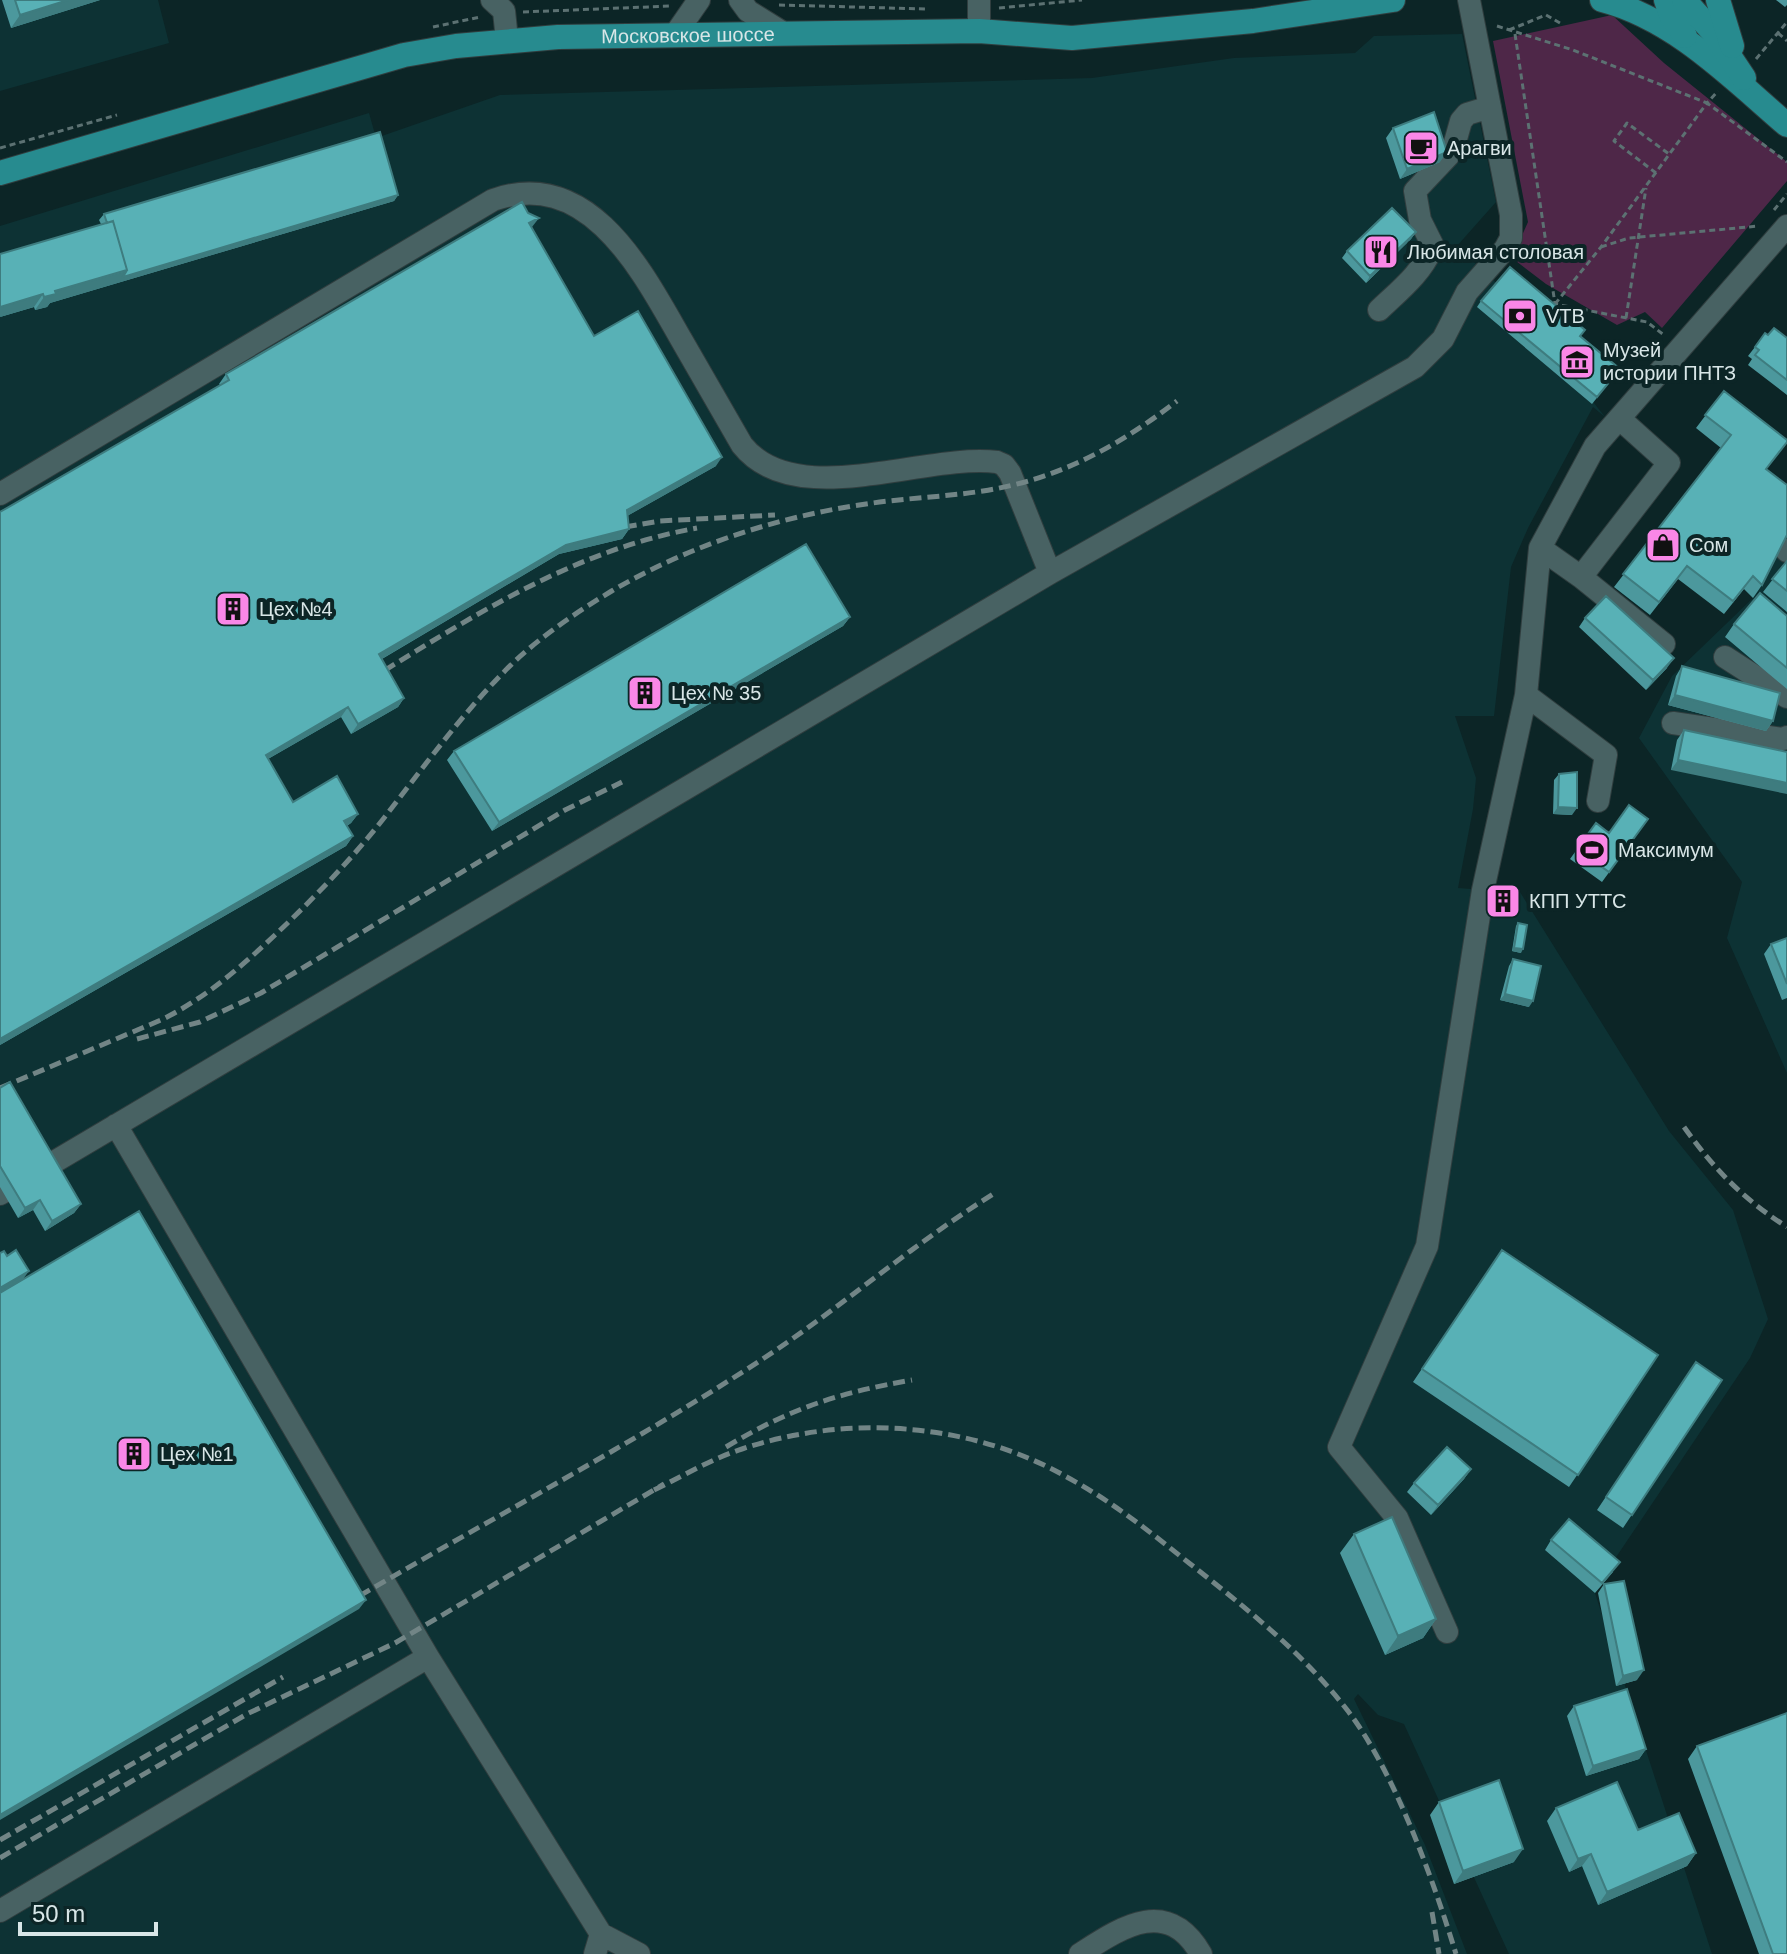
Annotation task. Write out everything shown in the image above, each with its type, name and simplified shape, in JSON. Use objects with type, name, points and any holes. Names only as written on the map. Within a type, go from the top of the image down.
[{"type":"main road","name":"Московское шоссе","points":[[0,173],[404,55],[456,46],[558,37],[979,31],[1072,38],[1253,21],[1356,3],[1393,0]]},
{"type":"main road","points":[[1602,0],[1626,6],[1689,43],[1736,76],[1787,125]]},
{"type":"main road","points":[[1666,0],[1671,15],[1689,43]]},
{"type":"main road","points":[[1684,0],[1704,19],[1736,76]]},
{"type":"main road","points":[[1718,0],[1736,76]]},
{"type":"street","points":[[492,0],[504,11],[507,40]]},
{"type":"street","points":[[674,36],[699,0]]},
{"type":"street","points":[[740,0],[748,11],[785,34]]},
{"type":"street","points":[[979,0],[979,31]]},
{"type":"street","points":[[0,1194],[1050,573],[1406,372],[1431,353],[1443,339],[1467,292],[1511,238],[1511,215],[1469,0]]},
{"type":"street","points":[[1379,310],[1418,273],[1433,246],[1420,220],[1415,191],[1448,156],[1461,121],[1467,114],[1490,107]]},
{"type":"street","points":[[0,494],[493,200],[528,192],[573,205],[603,226],[626,249],[645,276],[742,445],[760,463],[784,473],[831,476],[997,462],[1010,473],[1050,573]]},
{"type":"street","points":[[1447,1632],[1397,1518],[1339,1447],[1427,1246],[1483,890],[1526,695],[1540,548],[1595,446],[1787,226]]},
{"type":"street","points":[[1581,577],[1669,463],[1620,419]]},
{"type":"street","points":[[1540,548],[1664,644]]},
{"type":"street","points":[[1725,657],[1787,697]]},
{"type":"street","points":[[1526,695],[1606,755],[1598,801]]},
{"type":"street","points":[[1673,723],[1783,739],[1787,737]]},
{"type":"street","points":[[116,1125],[598,1944],[639,1954]]},
{"type":"street","points":[[0,1911],[428,1657]]},
{"type":"street","points":[[1080,1954],[1119,1929],[1140,1921],[1159,1921],[1178,1928],[1201,1954]]},
{"type":"path","points":[[1507,30],[1546,15],[1560,23]]},
{"type":"path","points":[[1555,304],[1707,103],[1787,22]]},
{"type":"path","points":[[1497,26],[1573,50],[1707,103],[1787,162]]},
{"type":"path","points":[[1778,33],[1787,41]]},
{"type":"path","points":[[1515,34],[1555,304]]},
{"type":"path","points":[[1656,173],[1614,141],[1627,123],[1669,154]]},
{"type":"path","points":[[1626,318],[1647,185]]},
{"type":"path","points":[[1601,247],[1638,237],[1761,226]]},
{"type":"path","points":[[1555,304],[1647,322],[1665,336]]},
{"type":"shaded area","points":[[0,0],[158,0],[169,43],[0,91]]},
{"type":"shaded area","points":[[1612,15],[1664,63],[1787,162],[1787,181],[1662,328],[1645,312],[1617,325],[1546,284],[1512,258],[1528,222],[1493,41]]},
{"type":"shaded area","points":[[1462,34],[1496,202],[1457,246],[1507,293],[1605,417],[1593,407],[1528,528],[1511,567],[1494,716],[1455,716],[1476,778],[1458,888],[1483,890],[1515,884],[1669,1131],[1733,1210],[1768,1319],[1750,1358],[1594,1590],[1712,1954],[1509,1954],[1404,1724],[1378,1715],[1358,1694],[1354,1699],[1425,1845],[1467,1954],[0,1954],[0,226],[369,113],[376,138],[500,95],[1092,78],[1234,58],[1355,53],[1374,36]]},
{"type":"shaded area","points":[[1787,530],[1787,1073],[1727,938],[1742,882],[1639,738],[1672,676],[1753,598]]},
{"type":"building","points":[[15,0],[68,0],[20,15]]},
{"type":"building","points":[[1434,112],[1447,152],[1407,169],[1393,128]]},
{"type":"building","points":[[380,132],[398,195],[123,277],[127,270],[113,221],[107,223],[104,214]]},
{"type":"building","name":"Цех №4","points":[[522,202],[528,213],[539,218],[529,223],[594,336],[638,311],[722,457],[627,510],[629,529],[566,545],[379,654],[404,698],[358,724],[348,707],[266,755],[293,802],[337,776],[358,814],[344,821],[353,836],[0,1039],[0,512],[229,380],[226,374]]},
{"type":"building","points":[[1392,208],[1416,232],[1370,276],[1347,251]]},
{"type":"building","points":[[113,221],[127,270],[55,291],[56,294],[44,297],[43,294],[0,307],[0,254]]},
{"type":"building","points":[[1510,267],[1585,330],[1580,336],[1620,369],[1597,397],[1481,301]]},
{"type":"building","points":[[1774,328],[1787,338],[1787,380],[1755,355],[1759,350],[1755,347],[1765,333],[1768,335]]},
{"type":"building","points":[[1724,391],[1787,440],[1766,469],[1787,485],[1787,535],[1762,585],[1753,576],[1733,601],[1687,566],[1659,602],[1623,574],[1731,435],[1705,415]]},
{"type":"building","name":"Цех № 35","points":[[806,544],[850,617],[499,822],[454,751]]},
{"type":"building","points":[[1787,561],[1787,591],[1772,579]]},
{"type":"building","points":[[1760,593],[1787,616],[1787,668],[1734,624]]},
{"type":"building","points":[[1606,596],[1674,658],[1653,680],[1585,618]]},
{"type":"building","points":[[1682,666],[1780,693],[1773,721],[1675,695]]},
{"type":"building","points":[[1684,730],[1787,752],[1787,783],[1678,760]]},
{"type":"building","points":[[1577,772],[1577,808],[1558,807],[1559,774]]},
{"type":"building","points":[[1629,805],[1648,819],[1609,872],[1577,849],[1596,823],[1609,833]]},
{"type":"building","points":[[1503,892],[1510,893],[1508,903],[1501,902]]},
{"type":"building","points":[[1518,923],[1527,925],[1523,949],[1514,948]]},
{"type":"building","points":[[1787,938],[1787,984],[1771,944]]},
{"type":"building","points":[[1513,959],[1541,966],[1533,1001],[1505,994]]},
{"type":"building","points":[[10,1082],[81,1204],[52,1221],[40,1200],[25,1208],[0,1166],[0,1088]]},
{"type":"building","name":"Цех №1","points":[[139,1211],[366,1600],[0,1815],[0,1293]]},
{"type":"building","points":[[16,1250],[29,1271],[0,1288],[0,1253],[4,1251],[7,1256]]},
{"type":"building","points":[[1502,1250],[1658,1355],[1578,1475],[1422,1369]]},
{"type":"building","points":[[1696,1362],[1722,1380],[1632,1515],[1606,1497]]},
{"type":"building","points":[[1447,1447],[1471,1469],[1438,1505],[1414,1483]]},
{"type":"building","points":[[1392,1517],[1436,1619],[1398,1636],[1354,1534]]},
{"type":"building","points":[[1569,1519],[1620,1562],[1602,1583],[1551,1540]]},
{"type":"building","points":[[1624,1581],[1644,1670],[1623,1676],[1604,1584]]},
{"type":"building","points":[[1627,1689],[1646,1749],[1593,1766],[1574,1706]]},
{"type":"building","points":[[1787,1713],[1787,1954],[1773,1954],[1697,1746]]},
{"type":"building","points":[[1499,1780],[1523,1849],[1463,1871],[1439,1802]]},
{"type":"building","points":[[1617,1782],[1638,1830],[1679,1813],[1696,1853],[1607,1892],[1591,1854],[1578,1859],[1556,1808]]},
{"type":"railway","points":[[0,1088],[161,1020],[207,993],[235,971],[290,921],[345,864],[497,679],[549,633],[610,592],[702,547],[766,525],[881,502],[983,491],[1037,478],[1109,447],[1177,401]]},
{"type":"railway","points":[[607,530],[660,521],[775,515]]},
{"type":"railway","points":[[369,680],[526,588],[608,552],[697,528]]},
{"type":"railway","points":[[137,1039],[200,1022],[261,993],[565,810],[622,782]]},
{"type":"railway","points":[[1684,1127],[1730,1182],[1787,1227]]},
{"type":"railway","points":[[344,1605],[604,1456],[758,1362],[934,1233],[995,1193]]},
{"type":"railway","points":[[726,1447],[772,1422],[816,1404],[861,1390],[912,1380]]},
{"type":"railway","points":[[654,1490],[742,1449],[782,1438],[865,1428],[948,1434],[989,1444],[1028,1458],[1082,1485],[1144,1528],[1252,1614],[1312,1670],[1348,1711],[1397,1795],[1436,1893],[1456,1954]]},
{"type":"railway","points":[[0,1858],[247,1714],[395,1643],[664,1484]]},
{"type":"railway","points":[[0,1840],[283,1677]]},
{"type":"railway","points":[[1432,1912],[1439,1954]]},
{"type":"place","name":"Арагви","points":[[1421,148]]},
{"type":"place","name":"Любимая столовая","points":[[1381,252]]},
{"type":"place","name":"VTB","points":[[1520,316]]},
{"type":"place","name":"Музей истории ПНТЗ","points":[[1577,362]]},
{"type":"place","name":"Сом","points":[[1663,545]]},
{"type":"place","name":"Цех №4","points":[[233,609]]},
{"type":"place","name":"Цех № 35","points":[[645,693]]},
{"type":"place","name":"Максимум","points":[[1592,850]]},
{"type":"place","name":"КПП УТТС","points":[[1503,901]]},
{"type":"place","name":"Цех №1","points":[[134,1454]]}]
